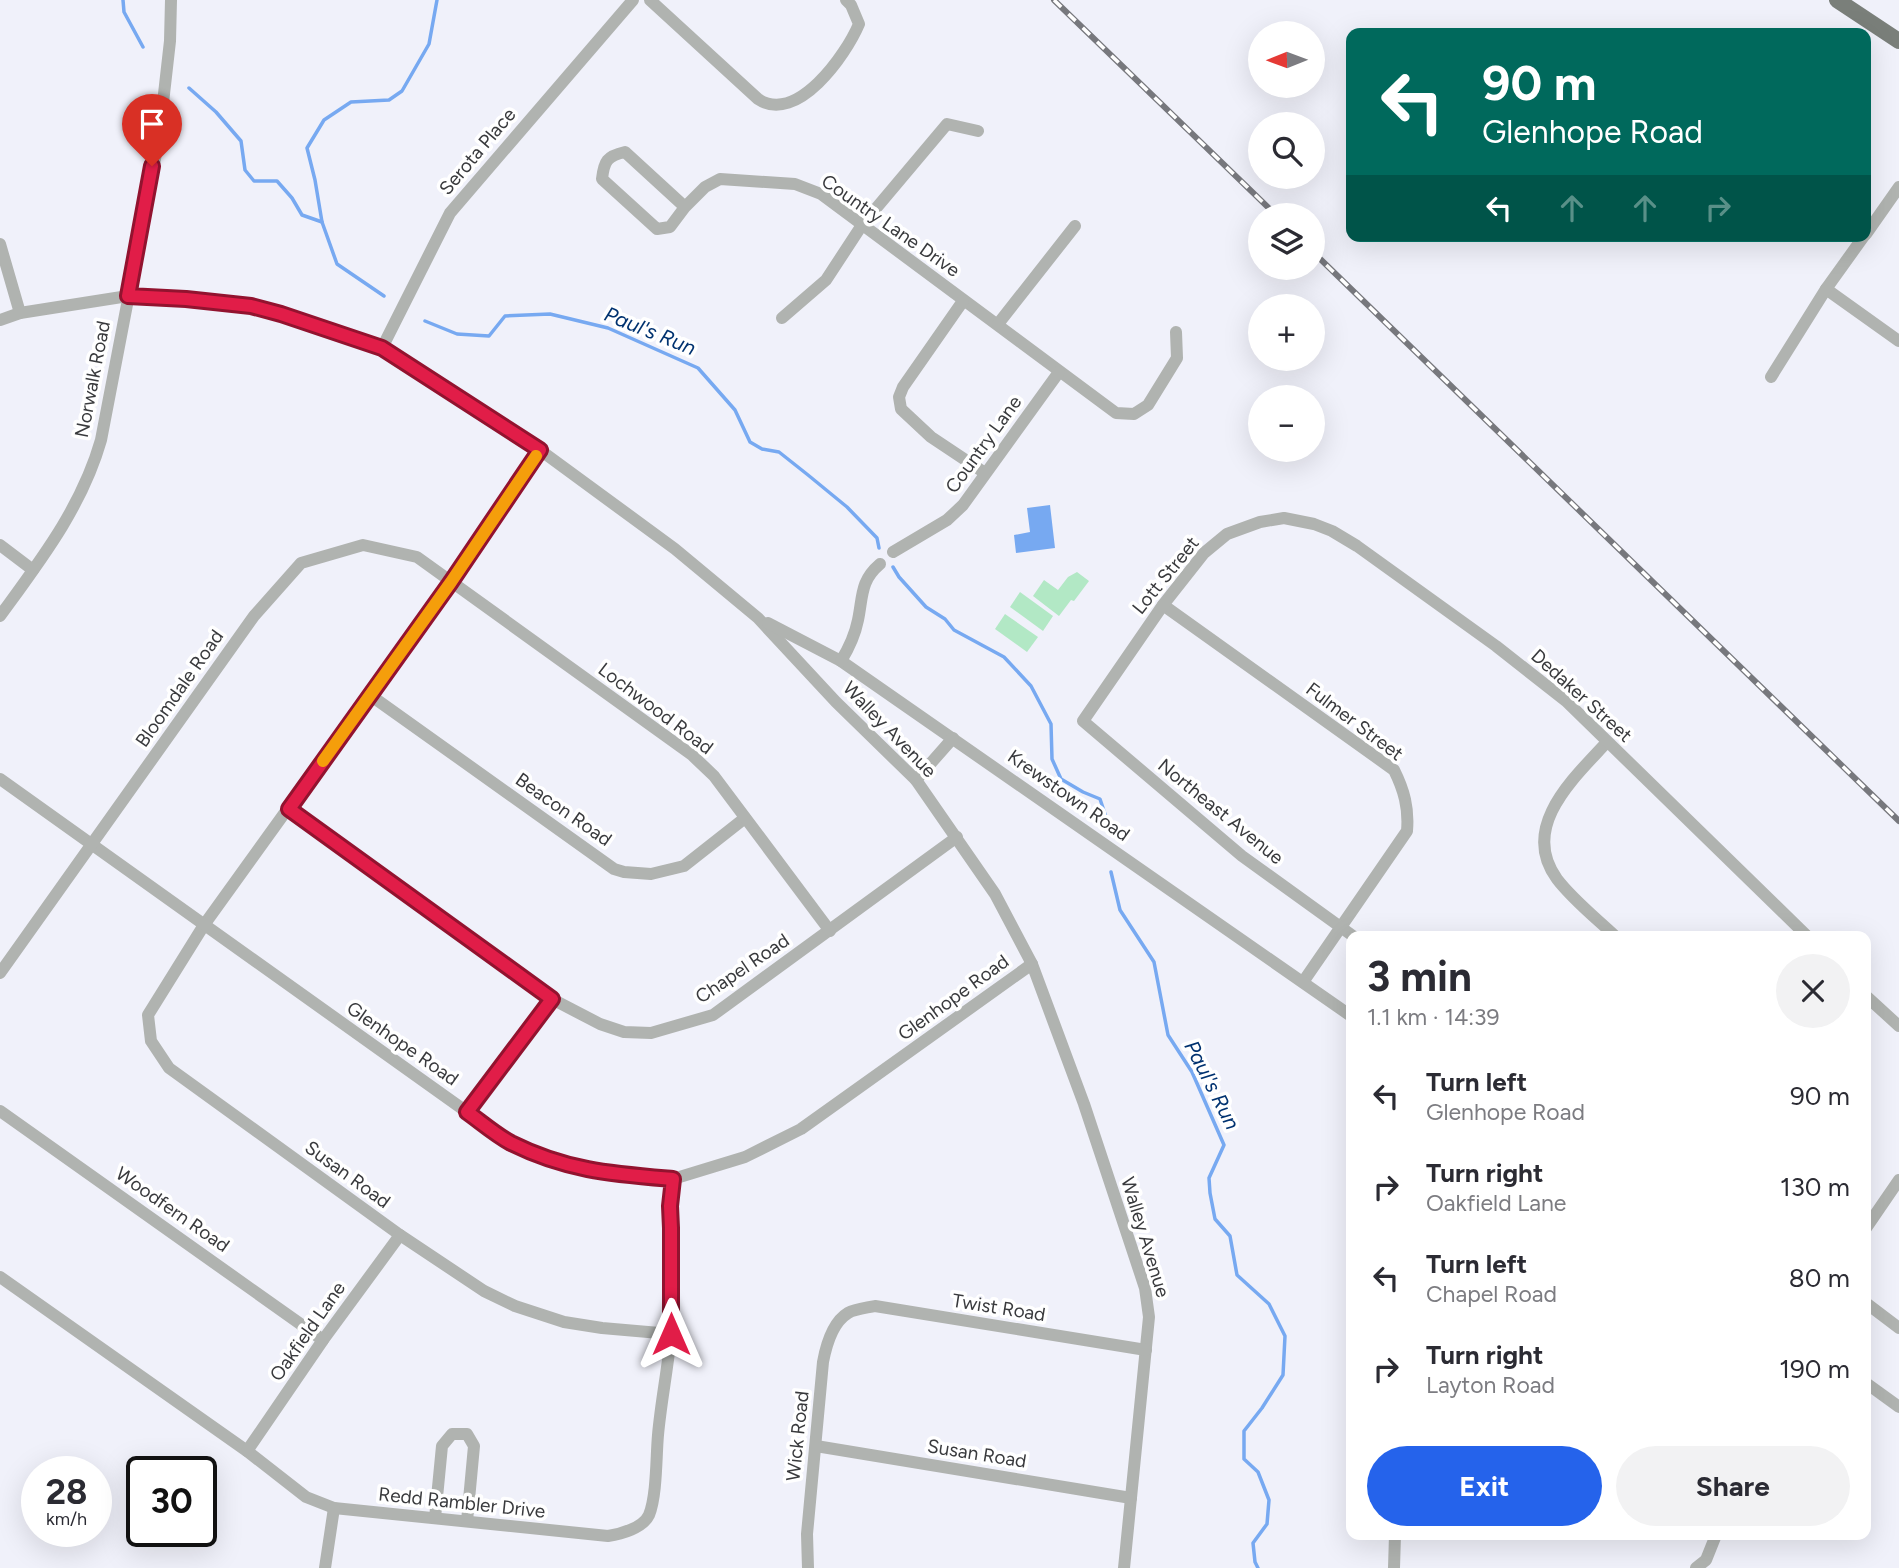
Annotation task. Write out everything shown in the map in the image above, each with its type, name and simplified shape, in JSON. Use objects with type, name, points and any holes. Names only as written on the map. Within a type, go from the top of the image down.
[{"type":"main road","points":[[1837,0],[1899,41]]},
{"type":"street","name":"Norwalk Road","points":[[0,616],[59,534],[87,482],[97,456],[159,138],[170,41],[171,0]]},
{"type":"street","name":"Serota Place","points":[[382,348],[450,213],[634,0]]},
{"type":"street","points":[[650,0],[758,99],[766,104],[783,105],[811,91],[851,43],[859,24],[846,0]]},
{"type":"street","points":[[782,318],[826,280],[862,225],[947,124],[978,131]]},
{"type":"street","name":"Country Lane Drive","points":[[685,207],[625,152],[613,155],[603,165],[602,179],[657,229],[670,227],[705,187],[720,178],[795,184],[821,194],[1116,413],[1134,414],[1148,405],[1177,358],[1176,332]]},
{"type":"street","points":[[1871,227],[1899,187]]},
{"type":"street","points":[[998,324],[1075,226]]},
{"type":"street","points":[[1771,377],[1826,289],[1860,242]]},
{"type":"street","points":[[0,244],[20,313]]},
{"type":"street","points":[[1826,289],[1899,341]]},
{"type":"street","name":"Walley Avenue","points":[[0,320],[20,313],[128,296],[186,299],[251,306],[382,348],[540,450],[675,549],[758,618],[836,702],[916,779],[995,894],[1031,964],[1084,1104],[1145,1288],[1149,1317],[1124,1568]]},
{"type":"street","points":[[963,301],[898,397],[901,409],[931,437],[985,473]]},
{"type":"street","name":"Country Lane","points":[[893,552],[947,520],[963,505],[1059,372]]},
{"type":"street","name":"Susan Road","points":[[540,450],[451,582],[204,925],[148,1015],[151,1041],[169,1068],[400,1235],[484,1291],[515,1306],[564,1322],[671,1334]]},
{"type":"street","name":"Lott Street","points":[[1092,706],[1163,605],[1204,553],[1227,534],[1260,522],[1284,519],[1302,522]]},
{"type":"street","name":"Dedaker Street","points":[[1302,522],[1332,531],[1357,546],[1496,646],[1566,701],[1802,931]]},
{"type":"street","name":"Bloomdale Road","points":[[0,973],[254,616],[301,563],[363,544],[417,557],[451,582]]},
{"type":"street","points":[[0,545],[33,570]]},
{"type":"street","points":[[841,661],[852,644],[863,588],[869,574],[880,564]]},
{"type":"street","name":"Lochwood Road","points":[[451,582],[692,755],[714,776],[830,931]]},
{"type":"street","name":"Fulmer Street","points":[[1163,605],[1394,770],[1403,788],[1407,802],[1407,831],[1303,982]]},
{"type":"street","name":"Krewstown Road","points":[[758,618],[841,661],[1346,1012]]},
{"type":"street","name":"Beacon Road","points":[[370,695],[614,869],[651,874],[684,866],[745,818]]},
{"type":"street","name":"Northeast Avenue","points":[[1092,706],[1083,721],[1242,856],[1346,931]]},
{"type":"street","points":[[916,779],[953,738]]},
{"type":"street","points":[[1607,742],[1566,787],[1547,819],[1545,838],[1546,858],[1557,878],[1610,931]]},
{"type":"street","name":"Glenhope Road","points":[[0,779],[509,1142],[555,1162],[596,1172],[673,1179],[745,1157],[801,1129],[1031,964]]},
{"type":"street","name":"Chapel Road","points":[[289,809],[552,999],[600,1024],[624,1032],[651,1033],[713,1015],[957,837]]},
{"type":"street","points":[[467,1112],[552,999]]},
{"type":"street","points":[[1871,1004],[1899,1026]]},
{"type":"street","name":"Woodfern Road","points":[[0,1111],[323,1340]]},
{"type":"street","name":"Redd Rambler Drive","points":[[0,1277],[247,1451],[306,1497],[334,1508],[608,1536],[634,1528],[648,1517],[653,1499],[658,1432],[671,1334],[670,1206],[673,1179]]},
{"type":"street","points":[[1871,1221],[1899,1180]]},
{"type":"street","name":"Oakfield Lane","points":[[247,1451],[323,1340],[400,1235]]},
{"type":"street","name":"Twist Road","points":[[846,1314],[875,1306],[1146,1350]]},
{"type":"street","points":[[1871,1307],[1899,1328]]},
{"type":"street","name":"Wick Road","points":[[808,1568],[807,1534],[823,1362],[827,1342],[846,1314]]},
{"type":"street","points":[[1871,1387],[1899,1407]]},
{"type":"street","points":[[435,1518],[442,1446],[452,1434],[467,1434],[474,1446],[467,1521]]},
{"type":"street","name":"Susan Road","points":[[816,1446],[1131,1499]]},
{"type":"street","points":[[326,1568],[334,1508]]},
{"type":"street","points":[[1394,1568],[1395,1540]]},
{"type":"street","points":[[1696,1568],[1706,1560],[1714,1540]]},
{"type":"green space","points":[[1077,572],[1089,581],[1059,616],[1033,596],[1044,580],[1058,590],[1068,577]]},
{"type":"green space","points":[[1020,592],[1053,616],[1043,631],[1010,607]]},
{"type":"green space","points":[[1005,614],[1038,637],[1027,652],[995,629]]},
{"type":"water","points":[[1050,505],[1055,548],[1016,553],[1014,535],[1030,532],[1027,508]]},
{"type":"waterway","points":[[123,0],[124,12],[143,47]]},
{"type":"waterway","points":[[384,296],[337,264],[322,222],[307,148],[324,120],[351,102],[389,100],[402,91],[429,44],[437,0]]},
{"type":"waterway","points":[[189,88],[216,112],[241,141],[245,170],[254,181],[277,181],[302,215],[322,222]]},
{"type":"waterway","name":"Paul's Run","points":[[425,321],[457,334],[489,336],[505,316],[550,314],[608,328],[698,368],[735,410],[750,442],[762,449],[779,452],[847,507],[877,538],[879,548]]},
{"type":"waterway","name":"Paul's Run","points":[[893,567],[926,607],[945,619],[954,630],[1004,657],[1031,686],[1051,724],[1052,759],[1061,779],[1100,799],[1109,826]]},
{"type":"waterway","name":"Paul's Run","points":[[1111,872],[1120,910],[1154,962],[1168,1035],[1192,1072],[1224,1145],[1209,1178],[1215,1219],[1230,1236],[1237,1275],[1269,1304],[1285,1336],[1283,1375],[1244,1431],[1244,1459],[1258,1472],[1269,1500],[1267,1524],[1253,1543],[1258,1568]]},
{"type":"railway","points":[[1054,0],[1264,203]]},
{"type":"railway","points":[[1325,264],[1899,821]]},
{"type":"slow traffic","points":[[323,761],[451,582],[536,456]]},
{"type":"route","points":[[152,166],[128,296],[251,306],[382,348],[540,450],[451,582],[289,809],[552,999],[467,1112],[509,1142],[555,1162],[596,1172],[673,1179],[670,1206],[671,1334]]}]
